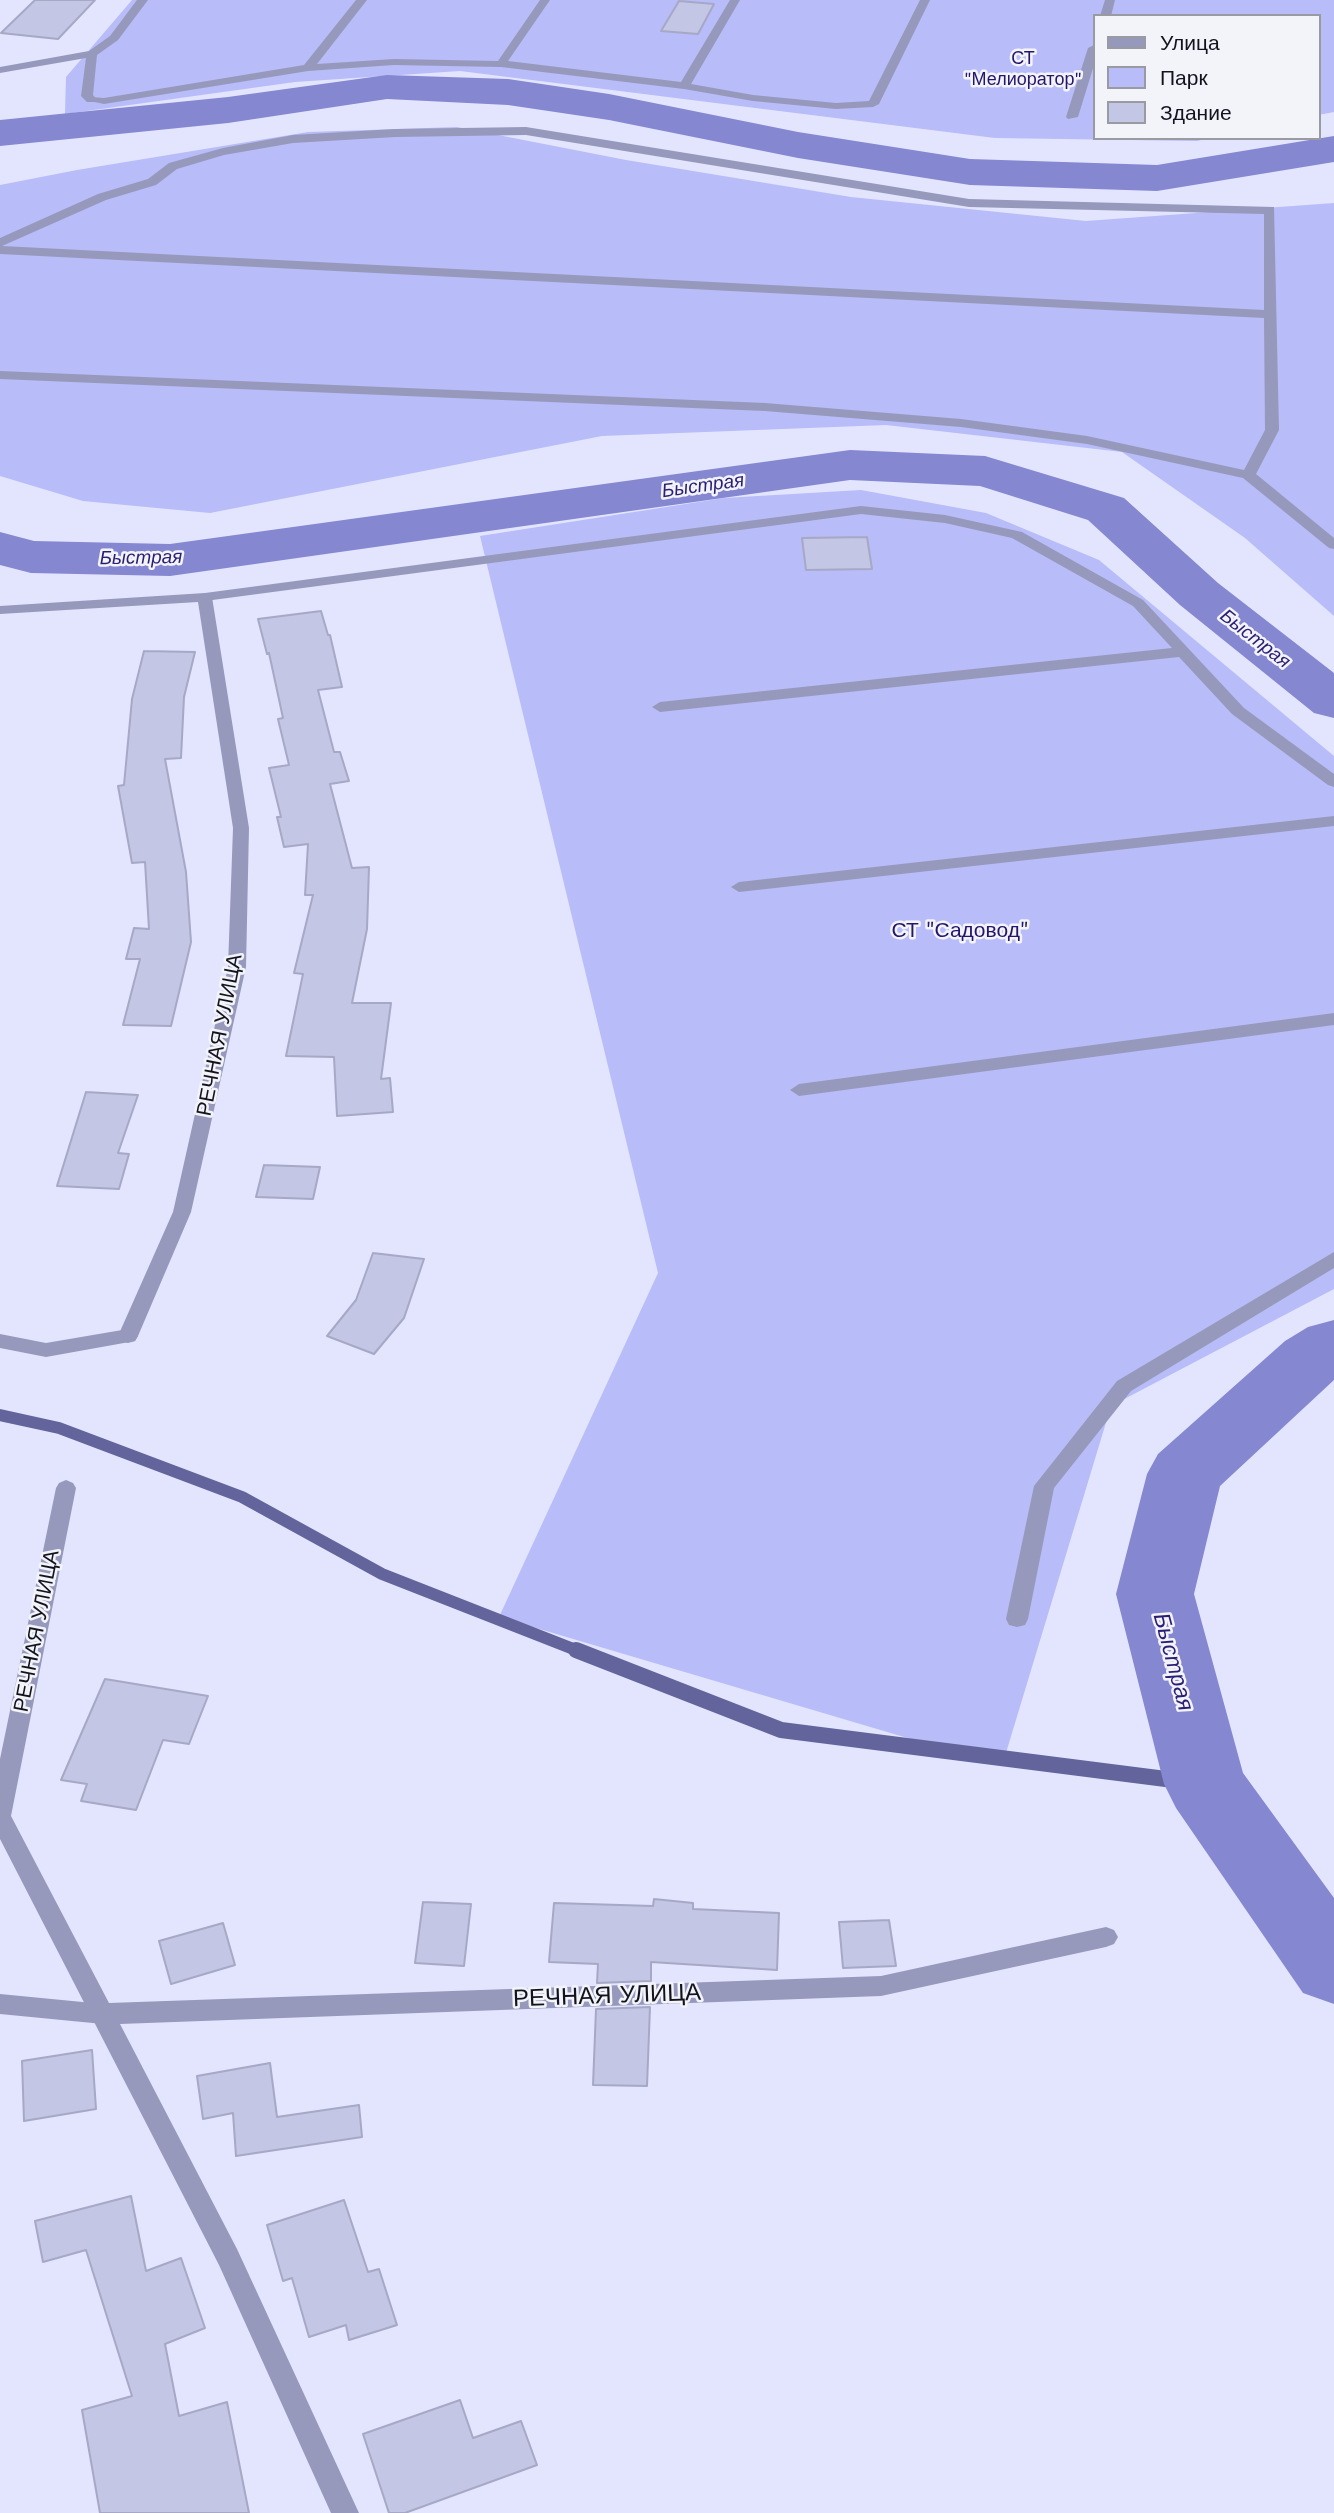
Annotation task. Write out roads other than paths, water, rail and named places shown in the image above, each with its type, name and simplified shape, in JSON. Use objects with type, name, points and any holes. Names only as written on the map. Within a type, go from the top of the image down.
[{"type":"street","points":[[0,70],[92,54],[114,38],[144,0]]},
{"type":"street","points":[[308,68],[362,0]]},
{"type":"street","points":[[502,64],[545,0]]},
{"type":"street","points":[[684,86],[735,0]]},
{"type":"street","points":[[92,54],[87,96],[91,100],[104,101],[308,68],[394,62],[502,64],[684,86],[754,98],[836,106],[873,104],[925,0]]},
{"type":"street","points":[[1072,117],[1092,54]]},
{"type":"street","points":[[0,243],[102,197],[152,182],[173,166],[222,152],[293,139],[395,133],[526,131],[969,203],[1270,210],[1272,430],[1248,475]]},
{"type":"street","points":[[0,250],[1271,314]]},
{"type":"street","points":[[0,375],[765,407],[961,423],[1087,440],[1248,475],[1334,545]]},
{"type":"street","points":[[0,610],[205,597],[861,510],[945,519],[1017,535],[1138,603],[1238,711],[1334,782]]},
{"type":"street","name":"РЕЧНАЯ УЛИЦА","points":[[0,1342],[46,1350],[128,1336],[182,1212],[237,967],[241,828],[205,597]]},
{"type":"street","points":[[660,707],[1181,652]]},
{"type":"street","points":[[739,887],[1334,821]]},
{"type":"street","points":[[799,1090],[1334,1020]]},
{"type":"street","points":[[1017,1619],[1044,1486],[1124,1386],[1334,1259]]},
{"type":"street","name":"РЕЧНАЯ УЛИЦА","points":[[66,1488],[0,1816],[228,2257],[345,2513]]},
{"type":"street","name":"РЕЧНАЯ УЛИЦА","points":[[103,2014],[881,1986],[1107,1937]]},
{"type":"street","points":[[0,2004],[103,2014]]},
{"type":"waterway","name":"Быстрая","points":[[0,133],[228,110],[387,87],[508,92],[609,107],[798,145],[970,172],[1157,178],[1334,149]]},
{"type":"waterway","name":"Быстрая","points":[[0,548],[31,557],[170,560],[850,465],[985,471],[1106,509],[1199,594],[1334,701]]},
{"type":"waterway","name":"Быстрая","points":[[1334,1345],[1311,1359],[1185,1474],[1155,1594],[1205,1784],[1334,1967]]},
{"type":"waterway","points":[[0,1415],[59,1428],[242,1497],[382,1574],[581,1652]]},
{"type":"waterway","points":[[576,1650],[781,1730],[1205,1784]]},
{"type":"park label","name":"СТ \"Мелиоратор\"","points":[[1023,69]]},
{"type":"park label","name":"СТ \"Садовод\"","points":[[960,931]]}]
